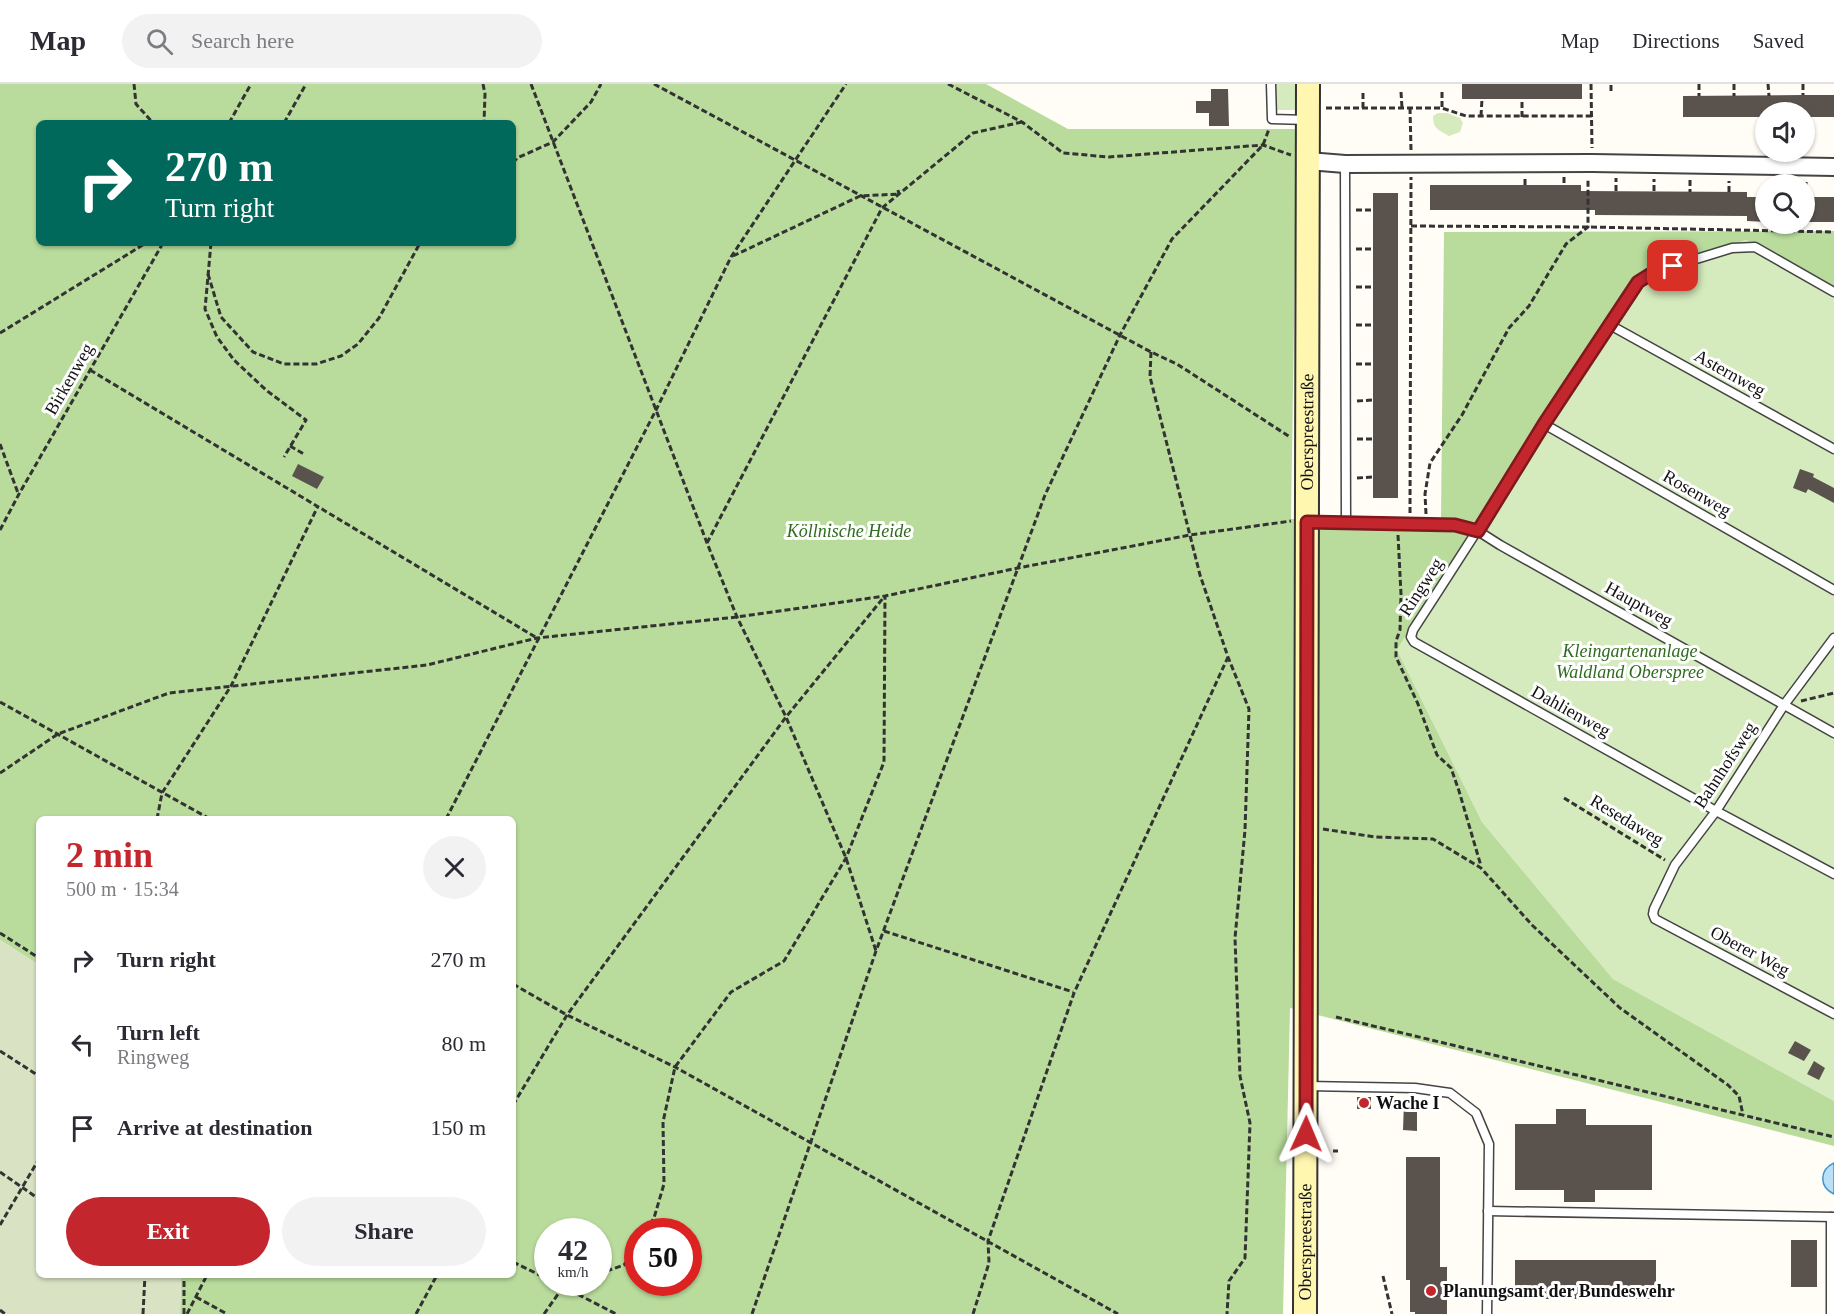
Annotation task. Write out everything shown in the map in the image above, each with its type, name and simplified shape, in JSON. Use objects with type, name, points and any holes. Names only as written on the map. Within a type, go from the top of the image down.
[{"type":"main road","name":"Oberspreestraße","points":[[1305,1314],[1308,84]]},
{"type":"street","points":[[1308,161],[1345,164],[1590,168],[1834,167]]},
{"type":"lane","points":[[1271,84],[1272,120],[1308,114]]},
{"type":"lane","points":[[1345,164],[1346,523]]},
{"type":"lane","name":"Ringweg","points":[[1410,637],[1544,424],[1638,282],[1654,272],[1732,248],[1755,247],[1834,292]]},
{"type":"lane","name":"Asternweg","points":[[1610,325],[1834,449]]},
{"type":"lane","name":"Rosenweg","points":[[1544,424],[1834,590]]},
{"type":"lane","points":[[1307,522],[1455,525],[1478,531]]},
{"type":"lane","name":"Hauptweg","points":[[1478,531],[1834,733]]},
{"type":"lane","name":"Dahlienweg","points":[[1410,637],[1414,642],[1716,811],[1834,874]]},
{"type":"lane","name":"Bahnhofsweg","points":[[1653,914],[1675,866],[1716,811],[1784,705],[1834,638]]},
{"type":"lane","name":"Oberer Weg","points":[[1653,914],[1655,919],[1834,1014]]},
{"type":"lane","points":[[1307,1086],[1415,1088],[1450,1093],[1476,1113],[1489,1144],[1487,1314]]},
{"type":"lane","points":[[1488,1211],[1833,1217],[1832,1314]]},
{"type":"path","points":[[134,84],[136,104],[150,120]]},
{"type":"path","points":[[231,120],[251,84]]},
{"type":"path","points":[[286,120],[306,84]]},
{"type":"path","points":[[483,84],[484,120]]},
{"type":"path","points":[[531,84],[737,617],[786,717],[846,858],[876,951]]},
{"type":"path","points":[[516,160],[554,142],[591,102],[601,84]]},
{"type":"path","points":[[654,84],[1151,352],[1178,364],[1308,449]]},
{"type":"path","points":[[448,816],[657,408],[731,257],[846,84]]},
{"type":"path","points":[[948,84],[1022,122],[1063,153],[1110,157],[1263,145],[1308,161]]},
{"type":"path","points":[[1588,227],[1591,84]]},
{"type":"path","points":[[1611,84],[1611,91]]},
{"type":"path","points":[[1699,84],[1700,96]]},
{"type":"path","points":[[1734,84],[1734,96]]},
{"type":"path","points":[[1768,84],[1769,96]]},
{"type":"path","points":[[1803,84],[1803,96]]},
{"type":"path","points":[[1363,92],[1363,108]]},
{"type":"path","points":[[1401,92],[1402,108]]},
{"type":"path","points":[[1442,92],[1442,108]]},
{"type":"path","points":[[1482,99],[1482,116]]},
{"type":"path","points":[[1522,99],[1522,117]]},
{"type":"path","points":[[1308,114],[1363,108],[1442,108],[1466,116],[1592,116]]},
{"type":"path","points":[[1410,108],[1410,523]]},
{"type":"path","points":[[752,1314],[876,951],[1045,495],[1120,335],[1172,239],[1263,145],[1272,120]]},
{"type":"path","points":[[707,543],[882,208],[898,192],[973,133],[1022,122]]},
{"type":"path","points":[[1616,191],[1617,173]]},
{"type":"path","points":[[1654,174],[1654,192]]},
{"type":"path","points":[[1690,175],[1690,192]]},
{"type":"path","points":[[1729,176],[1729,192]]},
{"type":"path","points":[[731,257],[860,196],[898,192]]},
{"type":"path","points":[[1356,210],[1373,210]]},
{"type":"path","points":[[1411,226],[1834,232]]},
{"type":"path","points":[[1426,524],[1425,494],[1430,463],[1462,415],[1509,328],[1529,306],[1566,244],[1588,227]]},
{"type":"path","points":[[0,333],[141,246]]},
{"type":"path","name":"Birkenweg","points":[[0,530],[161,246]]},
{"type":"path","points":[[211,246],[206,309],[217,338],[234,360],[266,390],[306,420],[284,457]]},
{"type":"path","points":[[208,274],[221,317],[253,352],[284,364],[316,364],[341,356],[358,344],[379,318],[418,246]]},
{"type":"path","points":[[1356,249],[1373,249]]},
{"type":"path","points":[[1356,286],[1373,287]]},
{"type":"path","points":[[1356,325],[1373,325]]},
{"type":"path","points":[[1151,352],[1150,377],[1200,575],[1228,657],[1249,709],[1245,830],[1235,938],[1240,1076],[1250,1123],[1245,1258],[1229,1281],[1227,1314]]},
{"type":"path","points":[[1356,364],[1373,364]]},
{"type":"path","points":[[90,370],[537,638]]},
{"type":"path","points":[[1355,401],[1373,400]]},
{"type":"path","points":[[1355,439],[1373,439]]},
{"type":"path","points":[[0,444],[19,494]]},
{"type":"path","points":[[290,446],[304,454]]},
{"type":"path","points":[[1355,478],[1373,477]]},
{"type":"path","points":[[158,816],[162,794],[231,686],[318,506]]},
{"type":"path","points":[[0,773],[57,734],[169,693],[427,664],[537,638],[737,617],[885,596],[1018,567],[1190,535],[1288,521],[1307,522]]},
{"type":"path","points":[[1397,523],[1401,594],[1400,630],[1396,641],[1396,657],[1418,704],[1437,755],[1451,768],[1460,791],[1481,868]]},
{"type":"path","points":[[516,1100],[567,1015],[786,717],[885,596]]},
{"type":"path","points":[[654,1218],[664,1184],[663,1122],[675,1067],[731,992],[784,961],[846,858],[884,762],[885,596]]},
{"type":"path","points":[[973,1314],[989,1263],[988,1241],[1074,993],[1228,657]]},
{"type":"path","points":[[1784,705],[1834,693]]},
{"type":"path","points":[[0,702],[204,816]]},
{"type":"path","name":"Resedaweg","points":[[1564,798],[1675,866]]},
{"type":"path","points":[[1322,828],[1375,837],[1433,839],[1481,868],[1532,925],[1620,1008],[1728,1085],[1739,1096],[1743,1115]]},
{"type":"path","points":[[884,931],[1074,993]]},
{"type":"path","points":[[0,933],[36,956]]},
{"type":"path","points":[[516,986],[567,1015],[675,1067],[1118,1314]]},
{"type":"path","points":[[1336,1017],[1834,1137]]},
{"type":"path","points":[[0,1052],[36,1074]]},
{"type":"path","points":[[1333,1151],[1338,1151]]},
{"type":"path","points":[[0,1225],[36,1164]]},
{"type":"path","points":[[0,1172],[36,1197]]},
{"type":"path","points":[[516,1263],[534,1272]]},
{"type":"path","points":[[1383,1276],[1392,1314]]},
{"type":"path","points":[[143,1314],[145,1278]]},
{"type":"path","points":[[184,1278],[185,1314]]},
{"type":"path","points":[[185,1314],[206,1278]]},
{"type":"path","points":[[416,1314],[435,1278]]},
{"type":"path","points":[[544,1314],[557,1296]]},
{"type":"path","points":[[581,1296],[616,1314]]},
{"type":"path","points":[[196,1297],[227,1314]]},
{"type":"path","points":[[0,1310],[5,1314]]},
{"type":"green space","name":"Köllnische Heide","points":[[0,84],[986,84],[1068,129],[1297,129],[1291,519],[1441,518],[1444,232],[1755,231],[1755,234],[1815,234],[1815,231],[1834,231],[1834,292],[1746,240],[1633,284],[1489,501],[1397,650],[1482,822],[1613,979],[1834,1101],[1834,1146],[1290,1008],[1283,1314],[180,1314],[181,1278],[516,1278],[516,816],[36,816],[36,963],[0,940]]},
{"type":"green space","points":[[1276,84],[1297,84],[1297,110],[1276,110]]},
{"type":"green space","points":[[1438,113],[1447,113],[1460,118],[1463,123],[1460,132],[1449,136],[1437,129],[1433,116]]},
{"type":"green space","name":"Kleingartenanlage Waldland Oberspree","points":[[1746,240],[1834,292],[1834,1101],[1613,979],[1482,822],[1397,650],[1489,502],[1633,284]]},
{"type":"green space","points":[[0,940],[36,963],[36,1278],[181,1278],[180,1314],[0,1314]]},
{"type":"water","points":[[1834,1163],[1834,1194],[1823,1183],[1823,1174]]},
{"type":"building","points":[[1462,84],[1582,84],[1582,99],[1462,99]]},
{"type":"building","points":[[1211,89],[1228,89],[1229,126],[1209,126],[1209,113],[1196,113],[1196,101],[1211,101]]},
{"type":"building","points":[[1834,95],[1834,117],[1815,117],[1815,102],[1755,102],[1755,117],[1683,117],[1683,96]]},
{"type":"building","points":[[1430,185],[1581,185],[1581,191],[1747,192],[1747,197],[1755,197],[1755,221],[1747,221],[1747,216],[1595,215],[1595,210],[1430,210]]},
{"type":"building","points":[[1373,193],[1398,193],[1398,498],[1373,498]]},
{"type":"building","points":[[1815,197],[1834,197],[1834,222],[1815,222]]},
{"type":"building","points":[[298,464],[324,477],[317,489],[292,476]]},
{"type":"building","points":[[1800,469],[1814,474],[1813,477],[1834,488],[1834,503],[1808,489],[1806,493],[1793,488]]},
{"type":"building","points":[[1795,1041],[1811,1050],[1804,1061],[1788,1053]]},
{"type":"building","points":[[1814,1061],[1825,1068],[1819,1080],[1807,1074]]},
{"type":"building","name":"Wache I","points":[[1357,1097],[1371,1097],[1371,1109],[1357,1109]]},
{"type":"building","points":[[1404,1101],[1417,1101],[1417,1131],[1403,1130]]},
{"type":"building","points":[[1556,1109],[1586,1109],[1586,1125],[1652,1125],[1652,1190],[1595,1190],[1595,1202],[1564,1202],[1564,1190],[1515,1190],[1515,1124],[1556,1124]]},
{"type":"building","points":[[1406,1157],[1440,1157],[1440,1267],[1447,1267],[1447,1314],[1410,1312],[1410,1280],[1406,1280]]},
{"type":"building","points":[[1791,1240],[1817,1240],[1817,1287],[1791,1287]]},
{"type":"building","points":[[1515,1260],[1656,1260],[1656,1299],[1515,1299]]},
{"type":"place","name":"Wache I","points":[[1364,1103]]},
{"type":"place","name":"Planungsamt der Bundeswehr","points":[[1431,1291]]},
{"type":"route","points":[[1306,1134],[1307,522],[1455,525],[1478,531],[1544,424],[1638,282],[1654,272],[1673,266]]}]
